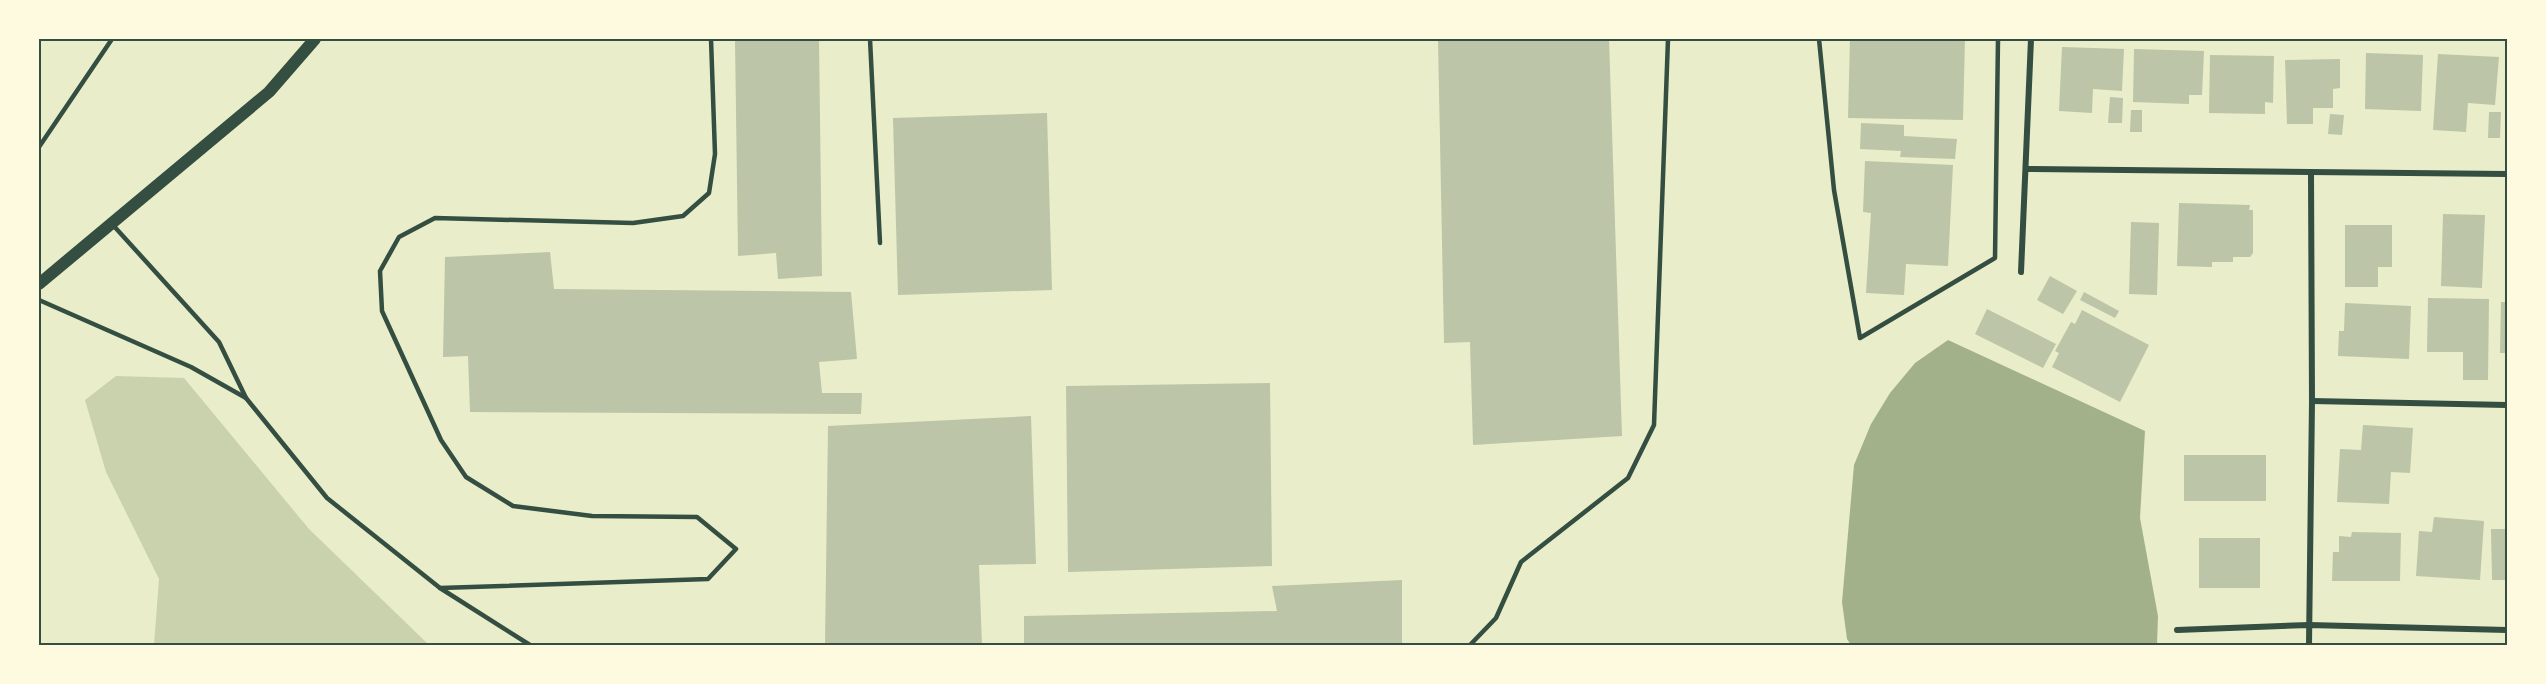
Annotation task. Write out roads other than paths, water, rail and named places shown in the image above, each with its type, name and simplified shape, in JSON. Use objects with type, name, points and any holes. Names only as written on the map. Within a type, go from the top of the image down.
[{"type":"main road","points":[[39,284],[269,92],[315,39]]},
{"type":"street","points":[[2021,272],[2031,39]]},
{"type":"street","points":[[2027,169],[2311,174],[2507,174]]},
{"type":"street","points":[[2309,645],[2312,401],[2311,174]]},
{"type":"street","points":[[2312,401],[2507,405]]},
{"type":"street","points":[[2177,630],[2309,625],[2507,630]]},
{"type":"lane","points":[[39,147],[112,39]]},
{"type":"lane","points":[[440,588],[708,579],[736,549],[697,517],[592,516],[513,506],[466,477],[441,440],[382,311],[380,281],[380,271],[399,237],[435,218],[633,223],[683,216],[709,193],[715,154],[711,39]]},
{"type":"lane","points":[[870,39],[880,243]]},
{"type":"lane","points":[[1470,645],[1496,618],[1521,562],[1628,478],[1654,425],[1668,39]]},
{"type":"lane","points":[[1820,39],[1834,190],[1860,338],[1995,258],[1998,39]]},
{"type":"lane","points":[[112,224],[219,342],[246,398],[327,498],[440,588],[530,645]]},
{"type":"lane","points":[[39,300],[191,367],[246,398]]}]
